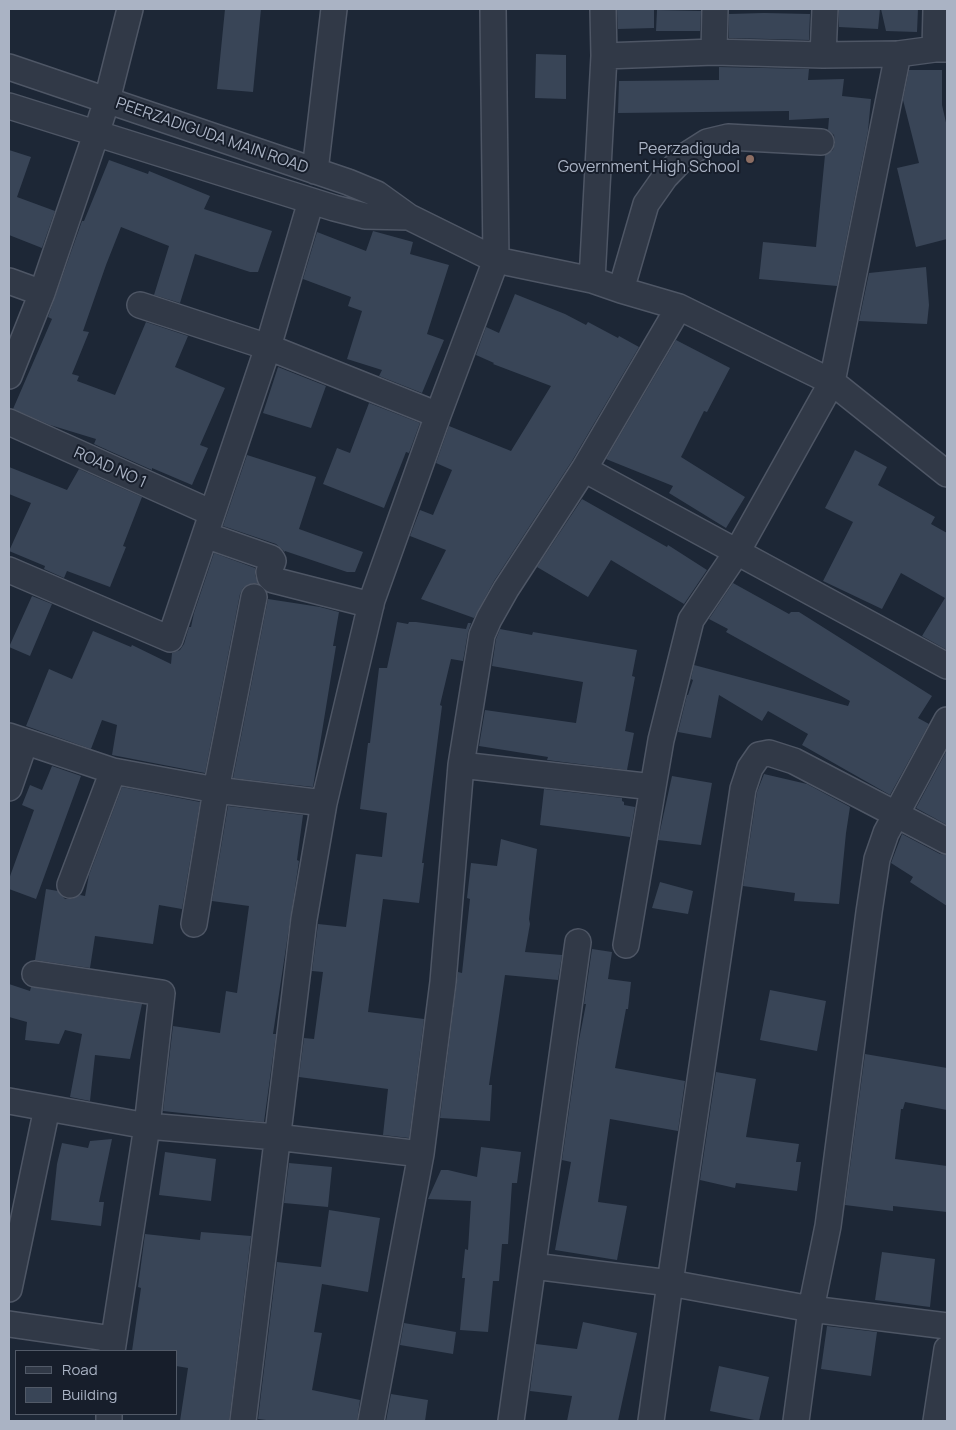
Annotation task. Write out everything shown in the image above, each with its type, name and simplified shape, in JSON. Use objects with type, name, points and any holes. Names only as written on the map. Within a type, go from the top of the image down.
[{"type":"street","points":[[9,376],[42,293],[96,134],[107,100],[130,9]]},
{"type":"street","points":[[315,171],[334,9]]},
{"type":"street","points":[[243,1421],[304,919],[324,803],[371,605],[438,415],[496,260],[493,9]]},
{"type":"street","points":[[592,280],[604,56],[604,9]]},
{"type":"street","points":[[714,52],[715,9]]},
{"type":"street","points":[[823,55],[825,9]]},
{"type":"street","points":[[604,56],[714,52],[823,55],[898,54],[941,49],[936,9]]},
{"type":"street","points":[[626,945],[661,740],[691,620],[737,552],[832,382],[898,54]]},
{"type":"street","name":"PEERZADIGUDA MAIN ROAD","points":[[9,67],[315,171],[377,194],[409,217],[496,260],[592,280],[679,307],[832,382],[947,470]]},
{"type":"street","name":"PEERZADIGUDA MAIN ROAD","points":[[9,106],[311,201],[365,216],[409,217]]},
{"type":"street","points":[[621,290],[646,204],[665,177],[686,156],[707,142],[728,138],[821,142]]},
{"type":"street","points":[[9,570],[170,639],[268,347],[311,201]]},
{"type":"street","points":[[9,281],[42,293]]},
{"type":"street","points":[[140,305],[268,347],[438,415]]},
{"type":"street","points":[[371,1421],[421,1154],[443,982],[461,765],[482,635],[506,589],[584,469],[679,307]]},
{"type":"street","name":"ROAD NO 1","points":[[9,422],[271,558],[273,561],[270,578],[273,580],[371,605]]},
{"type":"street","points":[[584,469],[947,666]]},
{"type":"street","points":[[194,924],[216,790],[254,597]]},
{"type":"street","points":[[796,1421],[811,1309],[828,1226],[877,859],[886,833],[947,720]]},
{"type":"street","points":[[9,788],[17,739],[113,771],[216,790],[324,803]]},
{"type":"street","points":[[651,1421],[743,789],[750,768],[760,755],[769,753],[794,761],[947,841]]},
{"type":"street","points":[[461,765],[653,788]]},
{"type":"street","points":[[70,885],[113,771]]},
{"type":"street","points":[[510,1421],[578,942]]},
{"type":"street","points":[[9,1324],[113,1345],[147,1126],[162,993],[35,974]]},
{"type":"street","points":[[9,1101],[147,1126],[276,1137],[421,1154]]},
{"type":"street","points":[[9,1289],[46,1108]]},
{"type":"street","points":[[533,1266],[670,1282],[811,1309],[947,1326]]},
{"type":"street","points":[[936,1421],[947,1349]]},
{"type":"building","points":[[225,9],[261,9],[253,92],[217,89]]},
{"type":"building","points":[[617,9],[654,9],[654,28],[618,29]]},
{"type":"building","points":[[839,9],[880,9],[878,29],[839,27]]},
{"type":"building","points":[[881,9],[918,9],[917,32],[886,31]]},
{"type":"building","points":[[657,10],[701,11],[700,31],[656,31]]},
{"type":"building","points":[[729,14],[810,14],[809,40],[729,38]]},
{"type":"building","points":[[536,54],[566,55],[566,99],[535,98]]},
{"type":"building","points":[[719,67],[809,69],[808,80],[844,79],[842,96],[871,99],[868,131],[837,286],[759,279],[763,242],[816,247],[825,155],[833,150],[835,143],[834,135],[828,130],[829,118],[789,120],[789,111],[618,113],[619,81],[719,80]]},
{"type":"building","points":[[909,70],[942,70],[942,105],[947,127],[947,239],[916,247],[897,168],[919,163],[903,100]]},
{"type":"building","points":[[9,150],[31,157],[17,197],[55,211],[42,248],[9,235]]},
{"type":"building","points":[[109,160],[148,174],[149,171],[210,196],[204,209],[272,231],[258,272],[250,272],[195,254],[180,303],[154,295],[169,246],[121,227],[83,331],[89,332],[72,374],[79,376],[77,381],[115,395],[146,322],[188,336],[175,367],[225,388],[200,445],[208,448],[192,485],[152,468],[152,470],[94,444],[96,439],[50,425],[13,409],[52,319],[48,317],[82,221],[84,221]]},
{"type":"building","points":[[373,231],[413,242],[410,254],[449,265],[427,334],[444,340],[422,393],[379,376],[382,370],[347,359],[362,311],[348,306],[351,297],[303,279],[317,232],[366,251]]},
{"type":"building","points":[[926,267],[929,305],[927,324],[859,321],[869,273]]},
{"type":"building","points":[[515,294],[565,314],[586,325],[588,322],[639,347],[572,461],[494,581],[474,618],[421,599],[446,550],[410,536],[420,510],[433,515],[452,470],[436,463],[449,426],[511,451],[551,386],[493,364],[476,355],[486,327],[499,333]]},
{"type":"building","points":[[676,340],[730,368],[707,412],[704,411],[681,457],[745,497],[726,528],[669,493],[673,486],[606,459]]},
{"type":"building","points":[[278,367],[326,386],[311,428],[263,413]]},
{"type":"building","points":[[369,403],[420,423],[409,453],[406,452],[384,508],[323,484],[337,448],[350,453]]},
{"type":"building","points":[[855,450],[887,467],[878,485],[935,517],[931,524],[947,533],[947,650],[922,636],[945,598],[901,573],[882,609],[823,581],[853,522],[825,508]]},
{"type":"building","points":[[247,455],[316,477],[299,529],[363,552],[355,572],[347,572],[285,552],[276,544],[223,526]]},
{"type":"building","points":[[9,467],[67,490],[79,469],[142,497],[123,546],[126,547],[110,587],[67,571],[64,578],[44,569],[45,566],[9,551],[31,503],[9,494]]},
{"type":"building","points":[[582,499],[667,547],[668,545],[707,570],[684,604],[611,560],[588,597],[537,567]]},
{"type":"building","points":[[214,553],[255,568],[258,583],[249,584],[243,588],[240,594],[205,773],[112,755],[117,725],[102,720],[91,749],[26,726],[49,669],[72,679],[93,631],[131,647],[132,645],[171,664],[172,653],[180,650],[184,644],[189,627],[191,627]]},
{"type":"building","points":[[733,583],[789,614],[791,612],[799,612],[932,696],[918,718],[929,724],[890,795],[802,745],[808,734],[768,711],[762,721],[719,695],[711,738],[678,732],[687,695],[693,680],[691,679],[694,665],[848,706],[850,701],[726,632],[728,629],[709,619]]},
{"type":"building","points":[[32,596],[52,604],[30,656],[9,647]]},
{"type":"building","points":[[268,599],[339,612],[333,646],[336,646],[313,787],[233,778]]},
{"type":"building","points":[[397,622],[408,624],[409,622],[416,622],[466,629],[468,623],[471,623],[463,661],[451,659],[440,705],[442,706],[422,863],[424,863],[419,903],[383,899],[368,1012],[424,1019],[409,1138],[383,1135],[388,1089],[299,1077],[304,1038],[314,1039],[323,972],[312,971],[318,924],[346,927],[356,854],[382,857],[387,813],[360,809],[379,668],[387,668]]},
{"type":"building","points":[[500,629],[532,635],[533,632],[637,650],[632,676],[635,677],[625,731],[634,733],[627,770],[547,760],[548,757],[479,746],[485,710],[576,723],[583,682],[492,666],[496,639]]},
{"type":"building","points":[[947,750],[947,825],[916,808]]},
{"type":"building","points":[[52,766],[81,776],[36,899],[9,889],[9,879],[34,810],[22,805],[30,785],[42,790]]},
{"type":"building","points":[[764,774],[807,784],[850,807],[839,904],[794,901],[795,893],[743,886],[757,792]]},
{"type":"building","points":[[672,776],[712,783],[701,845],[658,840]]},
{"type":"building","points":[[122,787],[200,802],[182,909],[159,905],[153,944],[95,936],[90,968],[35,960],[46,889],[58,891],[65,899],[72,899],[80,895],[85,896],[89,875]]},
{"type":"building","points":[[544,789],[622,798],[624,805],[635,807],[630,837],[540,825]]},
{"type":"building","points":[[228,806],[303,815],[297,860],[299,861],[273,1034],[276,1034],[264,1122],[163,1111],[173,1026],[220,1033],[226,991],[237,993],[249,906],[212,901]]},
{"type":"building","points":[[902,834],[940,854],[947,855],[947,906],[910,882],[913,877],[891,863]]},
{"type":"building","points":[[501,839],[537,849],[530,924],[525,952],[562,955],[558,980],[505,975],[489,1085],[492,1085],[490,1121],[440,1118],[458,972],[462,973],[470,899],[467,898],[471,863],[497,866]]},
{"type":"building","points":[[660,882],[693,891],[688,914],[652,908]]},
{"type":"building","points":[[592,949],[612,952],[608,979],[631,982],[628,1009],[626,1009],[615,1068],[685,1081],[678,1131],[610,1119],[598,1202],[627,1206],[617,1260],[555,1250],[571,1162],[562,1160],[586,1004],[584,1004]]},
{"type":"building","points":[[9,984],[30,991],[31,987],[142,1004],[130,1059],[95,1055],[90,1101],[70,1097],[82,1034],[65,1030],[59,1044],[25,1040],[27,1022],[9,1017]]},
{"type":"building","points":[[770,990],[826,1001],[817,1051],[760,1040]]},
{"type":"building","points":[[865,1054],[947,1068],[947,1110],[905,1102],[903,1109],[901,1109],[895,1159],[947,1166],[947,1212],[893,1206],[893,1211],[845,1205]]},
{"type":"building","points":[[716,1072],[756,1079],[746,1137],[799,1144],[796,1162],[801,1162],[797,1191],[736,1183],[735,1188],[700,1180]]},
{"type":"building","points":[[112,1139],[99,1202],[104,1202],[101,1226],[51,1220],[57,1164],[62,1143],[88,1148],[90,1141]]},
{"type":"building","points":[[481,1147],[521,1152],[517,1183],[512,1183],[508,1244],[502,1244],[499,1281],[493,1281],[488,1332],[460,1330],[465,1278],[462,1278],[465,1249],[468,1250],[471,1201],[428,1199],[441,1170],[477,1177]]},
{"type":"building","points":[[165,1152],[216,1159],[211,1201],[159,1195]]},
{"type":"building","points":[[289,1163],[332,1167],[328,1207],[284,1203]]},
{"type":"building","points":[[329,1210],[380,1218],[368,1292],[322,1284],[314,1332],[322,1333],[312,1390],[360,1400],[357,1421],[274,1421],[258,1419],[277,1262],[321,1267]]},
{"type":"building","points":[[201,1232],[251,1236],[229,1421],[180,1421],[188,1368],[178,1366],[178,1350],[132,1350],[141,1288],[138,1287],[145,1234],[200,1240]]},
{"type":"building","points":[[882,1252],[935,1259],[930,1307],[875,1300]]},
{"type":"building","points":[[583,1322],[637,1333],[618,1421],[567,1421],[572,1396],[530,1391],[536,1344],[577,1349]]},
{"type":"building","points":[[404,1323],[456,1332],[453,1354],[400,1345]]},
{"type":"building","points":[[827,1326],[877,1332],[871,1376],[821,1369]]},
{"type":"building","points":[[719,1366],[769,1377],[759,1421],[710,1411]]},
{"type":"building","points":[[391,1394],[428,1400],[425,1421],[386,1421]]},
{"type":"place","name":"Peerzadiguda Government High School","points":[[750,159]]}]
